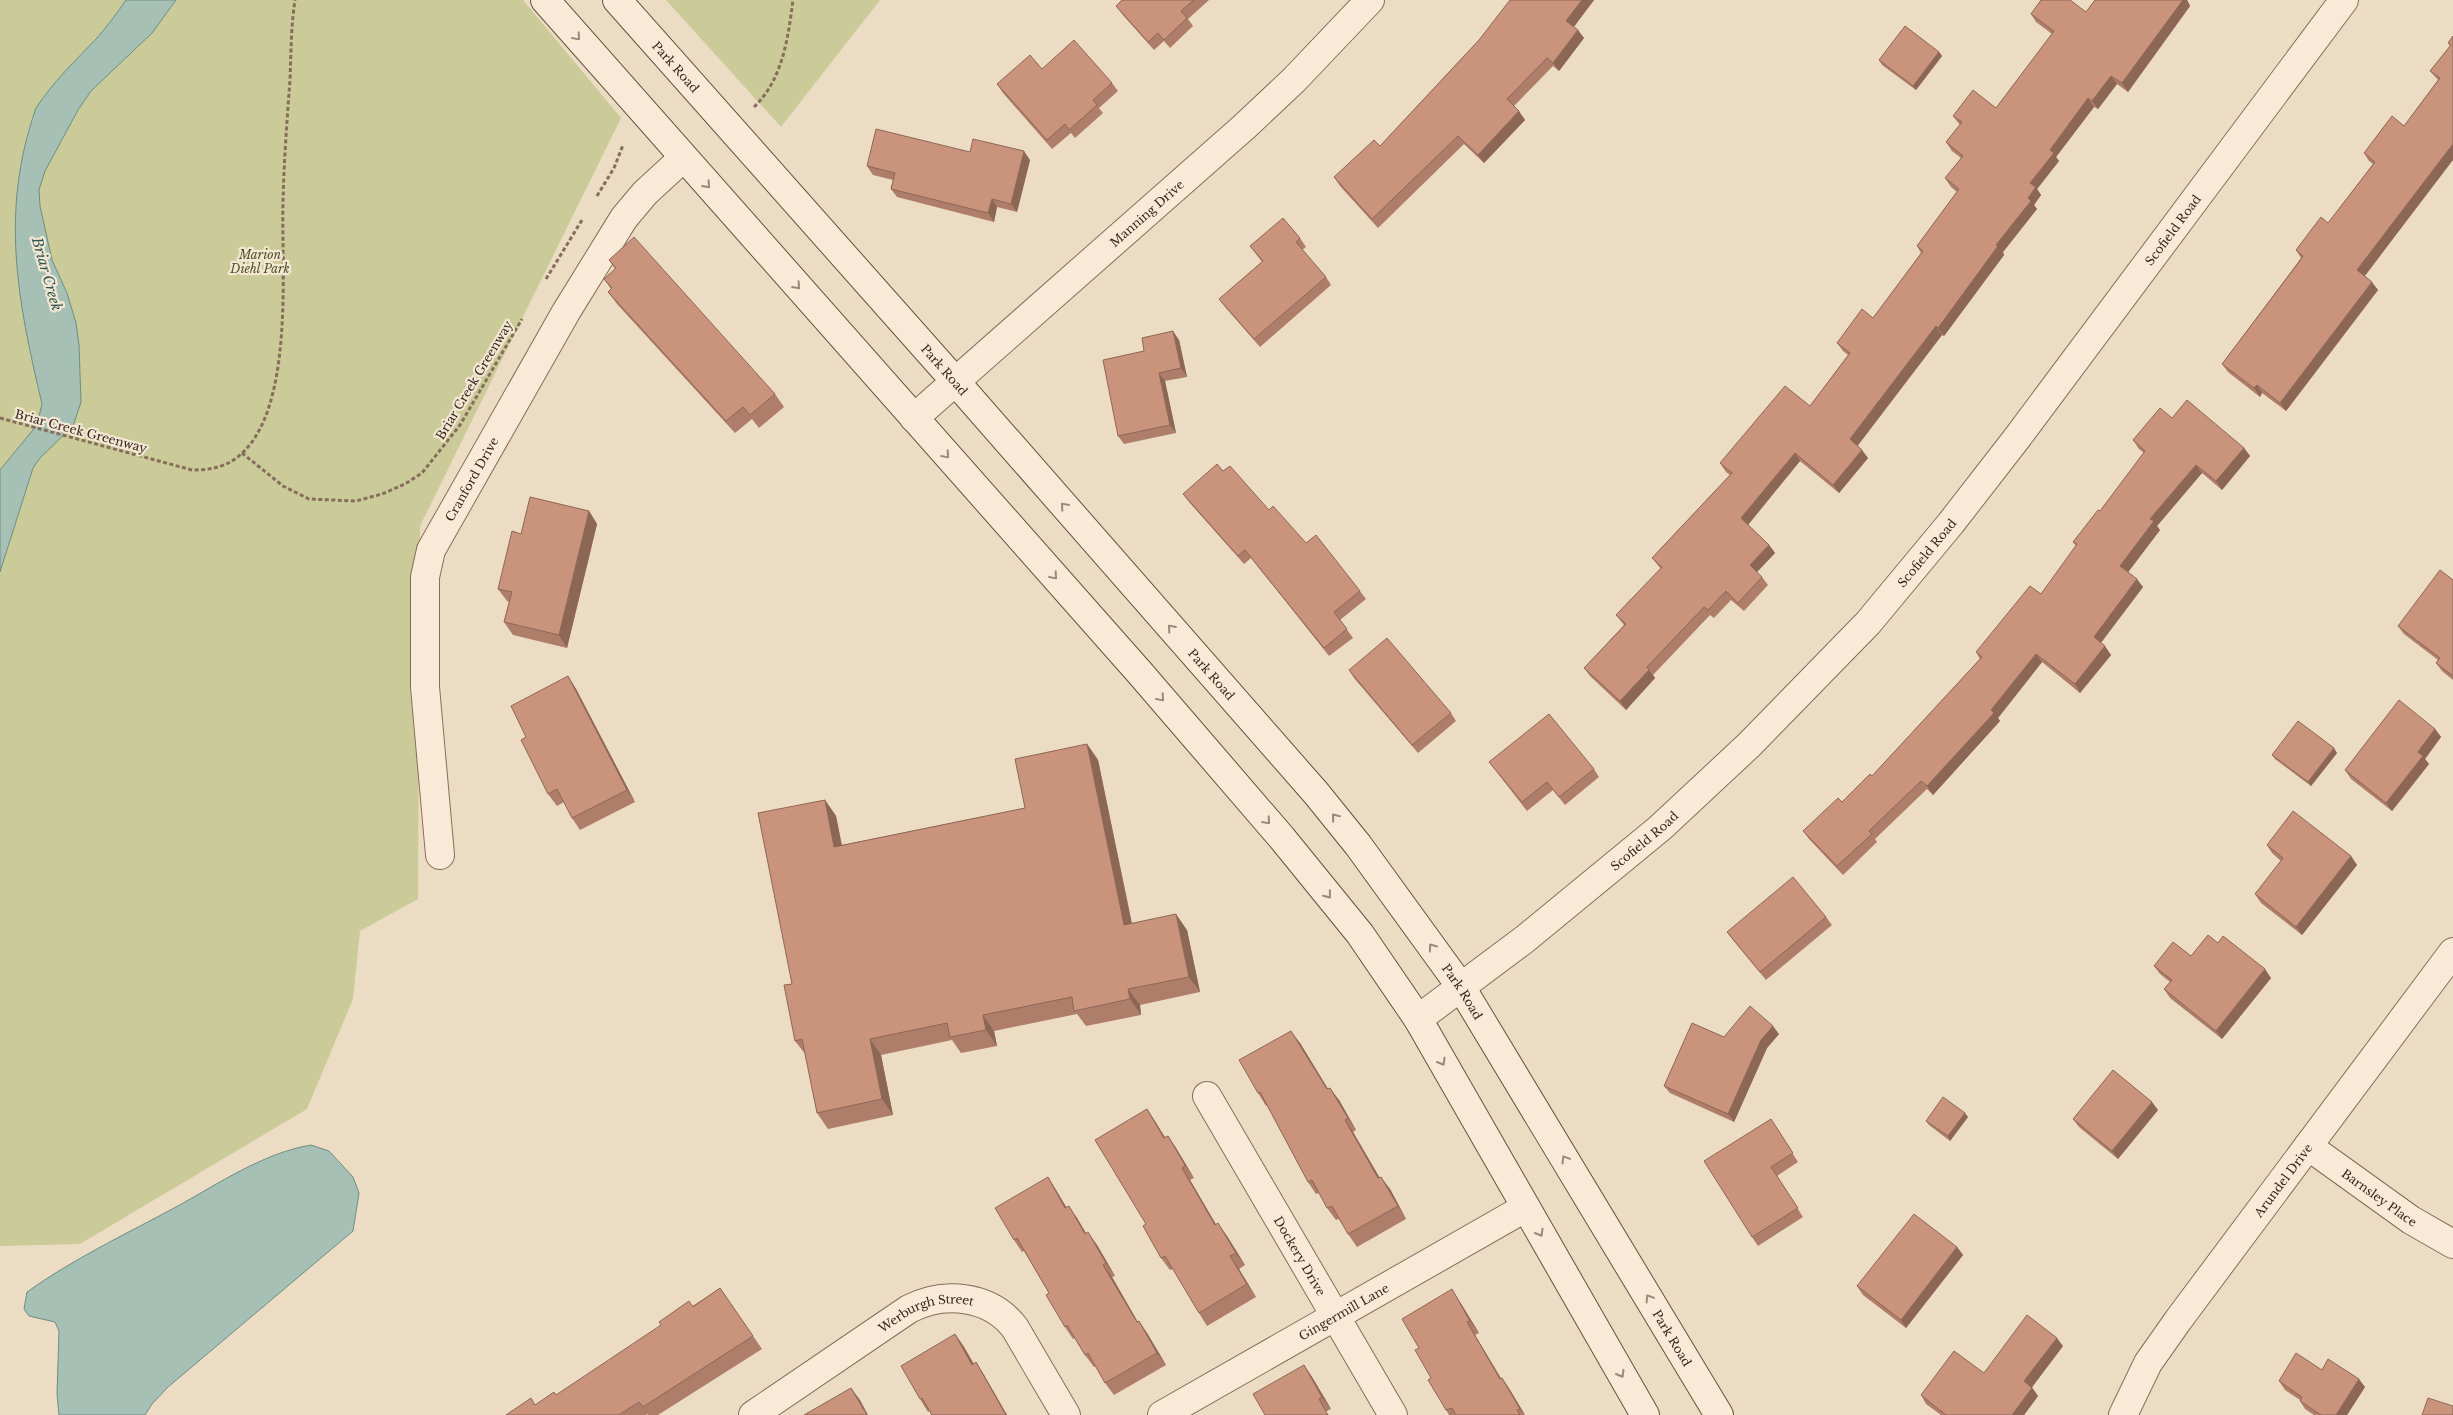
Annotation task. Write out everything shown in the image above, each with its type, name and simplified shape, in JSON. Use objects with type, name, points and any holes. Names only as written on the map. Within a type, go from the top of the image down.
[{"type":"street","points":[[545,0],[1282,838],[1360,934],[1418,1019],[1645,1415]]},
{"type":"street","name":"Park Road","points":[[617,0],[1316,793],[1358,845],[1461,987],[1718,1415]]},
{"type":"street","name":"Manning Drive","points":[[914,418],[1244,127],[1294,80],[1370,0]]},
{"type":"street","name":"Scofield Road","points":[[1418,1019],[1525,939],[1660,828],[1749,745],[1868,623],[1946,530],[2017,438],[2344,0]]},
{"type":"street","name":"Cranford Drive","points":[[440,855],[425,687],[425,577],[432,550],[566,312],[624,218],[645,192],[683,158]]},
{"type":"street","name":"Arundel Drive","points":[[2122,1415],[2145,1370],[2169,1332],[2453,952]]},
{"type":"street","name":"Dockery Drive","points":[[1208,1096],[1393,1415]]},
{"type":"street","name":"Barnsley Place","points":[[2308,1146],[2404,1216],[2453,1244]]},
{"type":"street","name":"Gingermill Lane","points":[[1162,1415],[1525,1208]]},
{"type":"street","name":"Werburgh Street","points":[[753,1415],[909,1309],[922,1302],[950,1298],[970,1300],[986,1305],[1007,1318],[1016,1328],[1066,1415]]},
{"type":"path","name":"Briar Creek Greenway","points":[[0,418],[172,466],[208,470],[221,466],[242,454],[252,442],[262,423],[269,402],[278,366],[283,332],[283,202],[295,0]]},
{"type":"path","points":[[754,106],[763,98],[776,77],[790,30],[794,0]]},
{"type":"path","points":[[594,203],[614,168],[623,145]]},
{"type":"path","points":[[543,283],[586,215]]},
{"type":"path","name":"Briar Creek Greenway","points":[[242,454],[283,486],[308,499],[356,500],[382,494],[405,484],[422,473],[455,432],[523,317]]},
{"type":"green space","name":"Marion Diehl Park","points":[[0,0],[523,0],[621,118],[420,526],[418,899],[360,931],[353,999],[307,1109],[80,1244],[0,1246]]},
{"type":"green space","points":[[666,0],[880,0],[781,127]]},
{"type":"water","name":"Briar Creek","points":[[126,0],[176,0],[152,33],[91,91],[78,110],[45,171],[39,190],[40,206],[52,260],[67,293],[76,323],[79,345],[81,402],[73,426],[40,458],[33,468],[0,572],[0,470],[37,425],[42,404],[25,328],[16,255],[15,219],[18,183],[25,146],[36,108],[64,72],[112,20]]},
{"type":"water","points":[[311,1145],[329,1151],[353,1177],[359,1193],[353,1231],[168,1387],[152,1404],[145,1415],[59,1415],[57,1394],[59,1331],[55,1322],[29,1316],[24,1309],[27,1292],[81,1258],[241,1170],[276,1155]]},
{"type":"building","points":[[1122,0],[1194,0],[1181,11],[1187,18],[1164,40],[1158,33],[1148,42],[1116,6]]},
{"type":"building","points":[[1510,0],[1582,0],[1566,21],[1578,30],[1553,63],[1547,58],[1507,99],[1519,111],[1478,155],[1458,136],[1372,219],[1334,177],[1374,140],[1380,146],[1479,40]]},
{"type":"building","points":[[2041,0],[2070,0],[2086,12],[2095,0],[2183,0],[2122,83],[2111,76],[2092,101],[2088,98],[2050,150],[2054,153],[2030,183],[2036,187],[2028,198],[2031,201],[1996,245],[1998,246],[1938,328],[1936,326],[1850,439],[1862,450],[1833,485],[1795,453],[1741,518],[1769,545],[1750,565],[1762,577],[1738,603],[1726,591],[1708,610],[1704,607],[1647,667],[1649,670],[1620,701],[1584,668],[1626,624],[1616,615],[1662,567],[1652,558],[1732,473],[1720,463],[1785,386],[1810,406],[1850,353],[1837,343],[1862,309],[1873,318],[1923,251],[1917,246],[1959,189],[1945,178],[1963,156],[1946,142],[1962,122],[1953,116],[1973,90],[1996,108],[2054,31],[2031,14]]},
{"type":"building","points":[[1905,26],[1939,52],[1913,86],[1879,60]]},
{"type":"building","points":[[2453,36],[2453,144],[2357,270],[2372,282],[2280,403],[2257,385],[2254,388],[2222,364],[2303,256],[2296,250],[2321,217],[2328,223],[2375,162],[2364,153],[2392,116],[2404,126],[2440,78],[2430,71],[2451,45],[2448,43]]},
{"type":"building","points":[[1074,40],[1112,83],[1093,100],[1097,105],[1069,130],[1065,124],[1047,140],[997,84],[1030,55],[1042,69]]},
{"type":"building","points":[[876,129],[970,152],[973,139],[1024,151],[1011,204],[992,199],[988,213],[891,189],[895,173],[867,166]]},
{"type":"building","points":[[1283,218],[1300,238],[1296,242],[1326,277],[1254,339],[1219,299],[1263,261],[1250,246]]},
{"type":"building","points":[[634,237],[775,394],[750,415],[743,407],[726,421],[608,292],[612,288],[604,279],[616,268],[609,260]]},
{"type":"building","points":[[1173,331],[1181,368],[1159,373],[1170,425],[1118,436],[1103,360],[1144,351],[1142,338]]},
{"type":"building","points":[[2187,400],[2244,448],[2216,481],[2196,465],[2150,519],[2154,521],[2120,566],[2137,579],[2094,637],[2105,646],[2075,684],[2036,654],[1991,710],[1994,713],[1927,786],[1921,781],[1869,831],[1872,834],[1837,866],[1803,831],[1838,798],[1842,802],[1870,774],[1872,776],[1982,657],[1976,652],[2030,586],[2041,594],[2077,544],[2073,542],[2098,510],[2100,511],[2145,451],[2133,440],[2160,408],[2172,418]]},
{"type":"building","points":[[1217,464],[1223,471],[1230,466],[1269,510],[1273,506],[1306,543],[1316,535],[1360,591],[1334,612],[1347,629],[1324,648],[1245,550],[1238,556],[1183,494]]},
{"type":"building","points":[[530,497],[589,511],[559,635],[504,622],[512,592],[498,589],[512,531],[521,534]]},
{"type":"building","points":[[2440,570],[2453,580],[2453,676],[2436,663],[2440,658],[2398,626]]},
{"type":"building","points":[[1387,638],[1451,713],[1412,745],[1349,670]]},
{"type":"building","points":[[568,676],[627,790],[572,818],[557,789],[548,794],[521,740],[526,737],[511,706]]},
{"type":"building","points":[[2399,700],[2435,729],[2418,752],[2423,756],[2386,803],[2345,770]]},
{"type":"building","points":[[1549,714],[1594,769],[1559,797],[1547,782],[1522,802],[1489,762]]},
{"type":"building","points":[[2298,721],[2334,748],[2308,782],[2272,755]]},
{"type":"building","points":[[1087,744],[1124,925],[1176,914],[1189,977],[1128,989],[1130,999],[1074,1011],[1072,997],[983,1015],[986,1030],[950,1037],[947,1023],[870,1039],[882,1099],[817,1113],[802,1039],[795,1041],[784,985],[792,984],[758,813],[825,800],[834,847],[1025,808],[1015,759]]},
{"type":"building","points":[[2293,811],[2351,856],[2296,927],[2255,894],[2283,858],[2267,845]]},
{"type":"building","points":[[1793,877],[1826,917],[1760,972],[1727,932]]},
{"type":"building","points":[[2208,935],[2218,943],[2223,936],[2265,969],[2216,1031],[2164,989],[2172,980],[2154,966],[2173,942],[2191,956]]},
{"type":"building","points":[[1750,1006],[1773,1026],[1761,1040],[1728,1114],[1664,1086],[1692,1023],[1724,1037]]},
{"type":"building","points":[[1291,1031],[1327,1089],[1330,1088],[1348,1118],[1345,1120],[1378,1178],[1381,1177],[1398,1206],[1348,1234],[1332,1206],[1327,1208],[1312,1180],[1308,1182],[1260,1092],[1258,1093],[1239,1060]]},
{"type":"building","points":[[2113,1070],[2152,1102],[2112,1151],[2073,1119]]},
{"type":"building","points":[[1943,1097],[1965,1113],[1948,1136],[1926,1121]]},
{"type":"building","points":[[1147,1109],[1164,1138],[1168,1136],[1185,1165],[1182,1168],[1215,1225],[1218,1223],[1236,1253],[1230,1256],[1247,1284],[1199,1313],[1165,1256],[1161,1258],[1143,1226],[1146,1224],[1095,1140]]},
{"type":"building","points":[[1771,1119],[1793,1153],[1771,1167],[1798,1208],[1752,1237],[1704,1161]]},
{"type":"building","points":[[1048,1177],[1065,1208],[1069,1206],[1085,1234],[1088,1232],[1106,1263],[1103,1265],[1157,1353],[1105,1383],[1088,1353],[1085,1355],[1067,1325],[1065,1327],[1046,1295],[1049,1293],[1017,1238],[1014,1240],[995,1208]]},
{"type":"building","points":[[1914,1214],[1957,1247],[1901,1320],[1857,1286]]},
{"type":"building","points":[[720,1288],[753,1336],[643,1407],[639,1402],[619,1415],[506,1415],[531,1398],[535,1405],[554,1392],[556,1395],[661,1325],[659,1322],[689,1301],[693,1307]]},
{"type":"building","points":[[1452,1289],[1470,1321],[1467,1322],[1520,1409],[1517,1410],[1520,1415],[1456,1415],[1452,1408],[1446,1410],[1428,1380],[1431,1378],[1415,1350],[1419,1348],[1402,1319]]},
{"type":"building","points":[[2027,1315],[2057,1338],[2024,1381],[2032,1388],[2012,1415],[1946,1415],[1921,1395],[1954,1351],[1984,1373]]},
{"type":"building","points":[[955,1334],[972,1365],[976,1362],[1006,1415],[932,1415],[922,1398],[920,1399],[901,1366]]},
{"type":"building","points":[[2296,1353],[2322,1370],[2328,1359],[2359,1379],[2336,1415],[2321,1415],[2300,1401],[2302,1397],[2279,1381]]},
{"type":"building","points":[[1304,1365],[1322,1397],[1319,1399],[1328,1415],[1265,1415],[1253,1394]]},
{"type":"building","points":[[851,1388],[867,1415],[804,1415]]},
{"type":"building","points":[[2428,1398],[2453,1406],[2453,1415],[2422,1415]]}]
